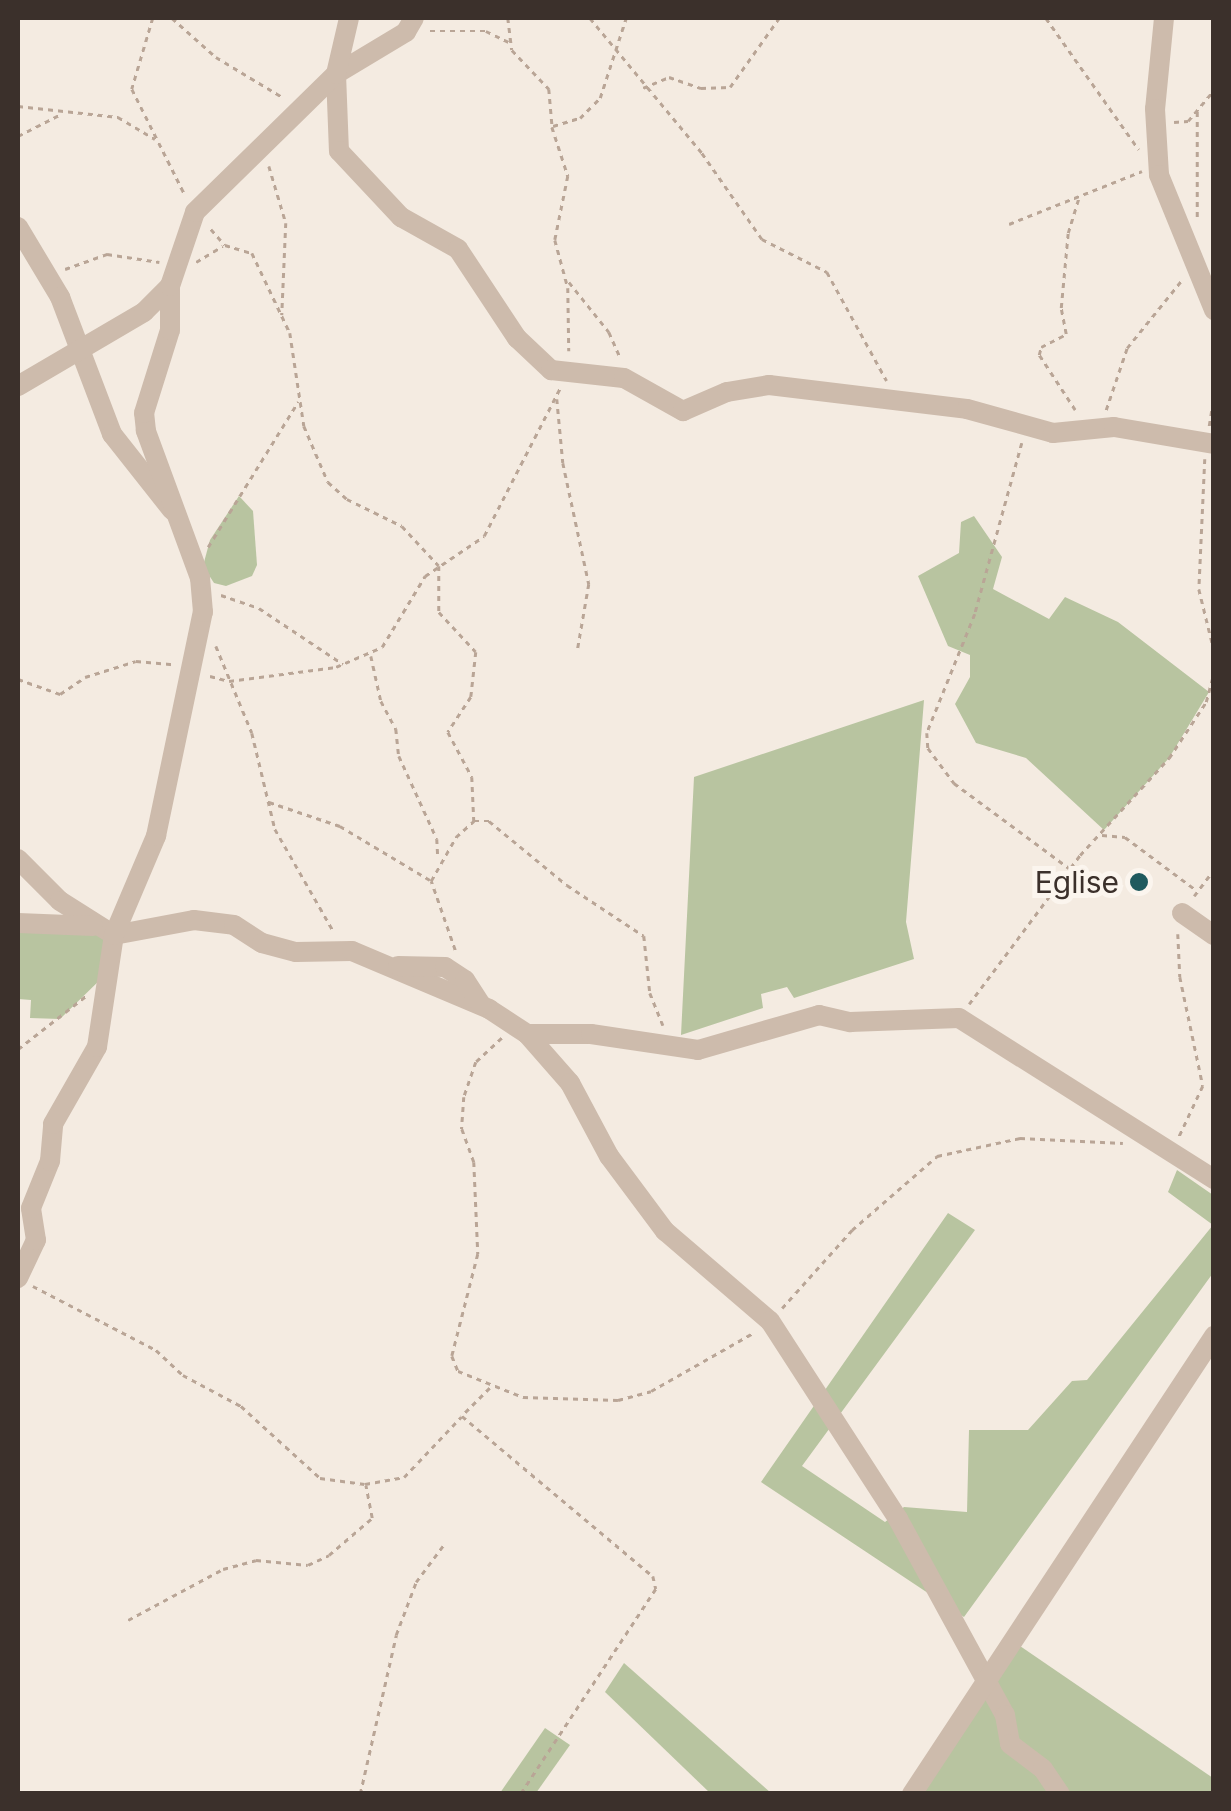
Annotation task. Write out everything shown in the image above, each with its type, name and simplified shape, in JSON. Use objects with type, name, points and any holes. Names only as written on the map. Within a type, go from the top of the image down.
[{"type":"street","points":[[349,18],[336,74],[339,151],[401,217],[458,250],[516,338],[550,370],[624,378],[683,411],[727,392],[769,385],[967,409],[1053,433],[1096,429],[1211,443]]},
{"type":"street","points":[[1164,18],[1156,109],[1156,170],[1192,267],[1214,310]]},
{"type":"street","points":[[18,1277],[36,1240],[31,1208],[50,1161],[53,1124],[98,1047],[114,935],[156,836],[172,738],[193,671],[203,612],[200,578],[144,413],[170,330],[174,276],[195,212],[265,149],[336,74],[368,59],[412,22]]},
{"type":"street","points":[[18,227],[60,298],[112,434],[182,524]]},
{"type":"street","points":[[18,386],[144,312],[174,276]]},
{"type":"street","points":[[18,859],[93,926],[114,935],[194,920],[234,925],[262,943],[296,952],[352,951],[482,1006],[527,1034],[570,1083],[609,1156],[665,1230],[770,1321],[898,1520],[1005,1714],[1010,1744],[1043,1768],[1060,1794]]},
{"type":"street","points":[[1182,912],[1214,935]]},
{"type":"street","points":[[18,923],[93,926]]},
{"type":"street","points":[[391,967],[430,963],[465,980],[482,1006]]},
{"type":"street","points":[[527,1034],[698,1050],[818,1015],[850,1022],[960,1018],[1214,1179]]},
{"type":"street","points":[[912,1794],[1214,1336]]},
{"type":"path","points":[[154,18],[132,89],[195,212],[225,245],[252,253],[282,317],[312,454],[328,482],[347,499],[402,526],[438,566],[438,612],[476,652],[471,697],[448,732],[472,777],[474,821],[438,860]]},
{"type":"path","points":[[172,18],[216,57],[300,110]]},
{"type":"path","points":[[508,18],[510,42]]},
{"type":"path","points":[[590,18],[643,88],[702,154],[762,239],[827,272],[901,403]]},
{"type":"path","points":[[552,126],[590,112],[618,53],[626,18]]},
{"type":"path","points":[[643,88],[669,78],[701,88],[730,87],[779,18]]},
{"type":"path","points":[[1009,224],[1156,170],[1046,18]]},
{"type":"path","points":[[18,679],[60,694],[84,678],[136,661],[160,660],[229,681],[344,664],[371,656],[408,596],[438,566],[462,558],[484,536],[566,374],[572,328],[566,278],[556,240],[568,176],[552,126],[549,89],[510,42],[486,31],[412,22]]},
{"type":"path","points":[[1164,122],[1188,120],[1214,90]]},
{"type":"path","points":[[18,106],[62,114],[118,117],[156,140]]},
{"type":"path","points":[[1197,109],[1198,227]]},
{"type":"path","points":[[18,136],[62,114]]},
{"type":"path","points":[[265,149],[286,222],[282,317]]},
{"type":"path","points":[[1079,196],[1068,232],[1061,308],[1066,334],[1041,347],[1040,355],[1060,395],[1096,429],[1128,348],[1192,267]]},
{"type":"path","points":[[44,274],[107,254],[174,276],[225,245]]},
{"type":"path","points":[[566,278],[609,332],[624,378]]},
{"type":"path","points":[[1214,394],[1197,534],[1199,589],[1214,650]]},
{"type":"path","points":[[556,395],[563,463],[589,584],[578,648]]},
{"type":"path","points":[[299,401],[210,540],[200,578],[228,601],[260,608],[344,664]]},
{"type":"path","points":[[1027,426],[975,614],[927,733],[928,748],[954,782],[1070,868]]},
{"type":"path","points":[[203,612],[229,681],[241,700],[275,829],[334,932],[352,951]]},
{"type":"path","points":[[371,656],[381,701],[396,729],[398,756],[437,839],[438,860],[432,881],[465,980]]},
{"type":"path","points":[[960,1018],[1070,868],[1169,758],[1206,702],[1214,672]]},
{"type":"path","points":[[269,802],[340,826],[432,881]]},
{"type":"path","points":[[474,821],[489,821],[513,837],[567,886],[644,936],[654,1011],[673,1045]]},
{"type":"path","points":[[1100,835],[1124,837],[1198,890]]},
{"type":"path","points":[[1171,1149],[1198,1109],[1203,1086],[1180,977],[1182,912],[1214,869]]},
{"type":"path","points":[[18,1049],[74,1010],[106,974]]},
{"type":"path","points":[[18,1277],[107,1330],[156,1350],[183,1375],[242,1406],[306,1469],[366,1484],[404,1477],[490,1388]]},
{"type":"path","points":[[462,1416],[653,1576],[656,1589],[522,1794]]},
{"type":"path","points":[[128,1620],[223,1569],[256,1560],[308,1565],[329,1556],[372,1518],[366,1484]]},
{"type":"path","points":[[360,1794],[396,1634],[416,1582],[445,1543]]},
{"type":"green space","points":[[239,496],[253,511],[257,565],[252,576],[226,586],[214,583],[203,566],[210,540]]},
{"type":"green space","points":[[974,516],[1002,557],[993,589],[1049,619],[1065,597],[1118,622],[1209,692],[1169,758],[1104,830],[1026,758],[976,743],[955,704],[970,677],[970,655],[948,646],[918,576],[959,553],[961,522]]},
{"type":"green space","points":[[924,700],[906,922],[914,959],[794,998],[787,987],[761,994],[763,1008],[681,1035],[694,777]]},
{"type":"green space","points":[[18,923],[114,935],[106,974],[60,1019],[30,1018],[31,1000],[18,999]]},
{"type":"green space","points":[[1177,1170],[1213,1195],[1213,1225],[1168,1192]]},
{"type":"green space","points":[[948,1213],[975,1230],[802,1466],[885,1522],[904,1507],[967,1512],[969,1430],[1028,1430],[1072,1381],[1087,1380],[1213,1225],[1213,1273],[964,1617],[761,1482]]},
{"type":"green space","points":[[1020,1646],[1213,1778],[1213,1793],[916,1794]]},
{"type":"green space","points":[[624,1663],[771,1793],[710,1793],[605,1692]]},
{"type":"green space","points":[[545,1728],[570,1745],[536,1793],[500,1793]]},
{"type":"place","name":"Eglise","points":[[1139,882]]}]
